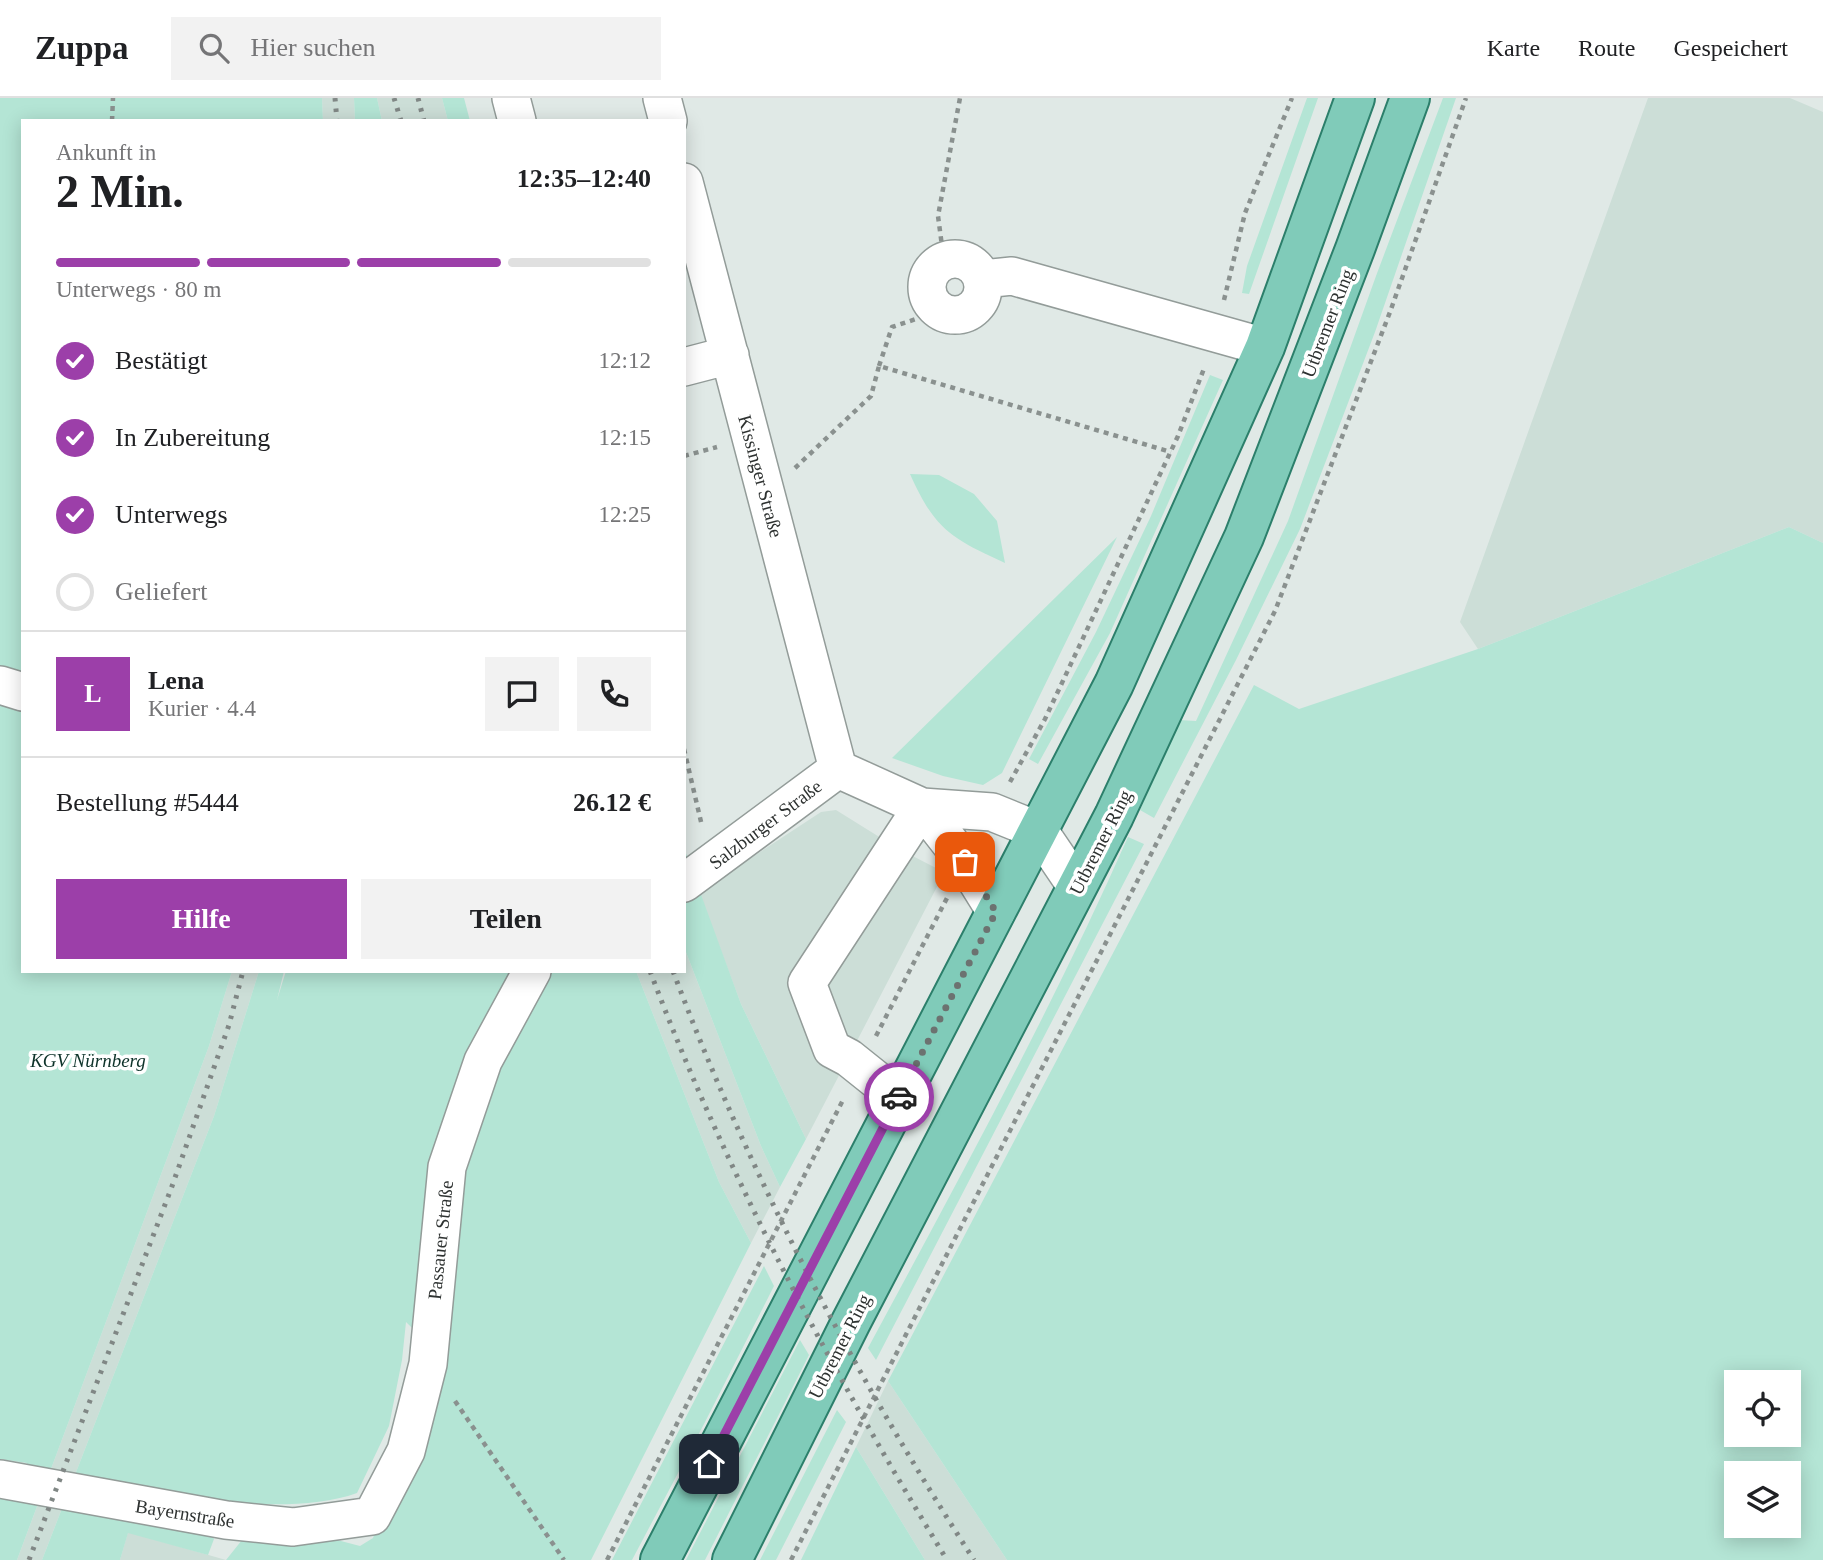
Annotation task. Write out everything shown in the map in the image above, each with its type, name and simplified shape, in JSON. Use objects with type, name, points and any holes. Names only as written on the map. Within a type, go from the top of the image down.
[{"type":"main road","points":[[660,1560],[1114,684],[1265,347],[1354,98]]},
{"type":"main road","name":"Utbremer Ring","points":[[732,1560],[845,1333],[1114,816],[1244,537],[1356,249],[1410,98]]},
{"type":"street","points":[[511,98],[516,119]]},
{"type":"street","points":[[662,98],[667,119]]},
{"type":"street","name":"Kissinger Straße","points":[[686,190],[838,769]]},
{"type":"street","points":[[963,260],[979,271],[983,279],[981,299],[968,313],[959,316],[940,312],[928,298],[927,280],[937,265],[944,261],[963,260]]},
{"type":"street","points":[[983,279],[1012,276],[1265,347]]},
{"type":"street","points":[[686,366],[730,355]]},
{"type":"street","points":[[0,685],[21,691]]},
{"type":"street","name":"Salzburger Straße","points":[[697,874],[838,769],[922,807],[992,812],[1039,831]]},
{"type":"street","points":[[899,1098],[832,1049],[807,983],[922,807]]},
{"type":"street","name":"Salzburger Straße","points":[[922,807],[965,862],[996,912]]},
{"type":"street","points":[[1039,831],[1077,887]]},
{"type":"street","name":"Passauer Straße","points":[[372,1516],[406,1451],[428,1364],[447,1167],[483,1061],[531,973]]},
{"type":"street","name":"Bayernstraße","points":[[0,1479],[226,1520],[293,1527],[372,1516]]},
{"type":"path","points":[[112,119],[113,98]]},
{"type":"path","points":[[944,261],[938,216],[960,98]]},
{"type":"path","points":[[992,812],[1045,719],[1171,452],[1216,333],[1245,213],[1292,98]]},
{"type":"path","points":[[792,1560],[1275,611],[1390,312],[1466,98]]},
{"type":"path","points":[[766,495],[871,396],[892,327],[916,319],[933,305]]},
{"type":"path","points":[[879,366],[1171,452]]},
{"type":"path","points":[[686,456],[698,453]]},
{"type":"path","points":[[686,767],[697,874]]},
{"type":"path","points":[[607,1560],[965,862]]},
{"type":"path","points":[[428,1364],[564,1560]]},
{"type":"shaded area","points":[[322,98],[354,98],[355,119],[323,119]]},
{"type":"shaded area","points":[[377,98],[442,98],[447,119],[382,119]]},
{"type":"shaded area","points":[[1648,98],[1790,98],[1823,112],[1823,543],[1789,527],[1478,649],[1460,622]]},
{"type":"shaded area","points":[[836,810],[897,848],[936,868],[940,881],[806,1139],[741,1004],[699,892],[821,812]]},
{"type":"shaded area","points":[[686,952],[761,1146],[780,1187],[751,1243],[719,1182],[637,973],[686,973]]},
{"type":"shaded area","points":[[231,973],[258,973],[214,1116],[42,1560],[17,1560],[209,1046]]},
{"type":"shaded area","points":[[888,1381],[1007,1560],[925,1560],[856,1447]]},
{"type":"shaded area","points":[[128,1532],[226,1560],[120,1560]]},
{"type":"green space","name":"KGV Nürnberg","points":[[0,98],[322,98],[323,119],[21,119],[21,973],[231,973],[209,1046],[17,1560],[0,1560],[0,1494],[15,1496],[27,1463],[0,1459]]},
{"type":"green space","points":[[354,98],[377,98],[382,119],[355,119]]},
{"type":"green space","points":[[442,98],[464,98],[469,119],[447,119]]},
{"type":"green space","points":[[1307,98],[1318,98],[1249,294],[1242,293],[1247,266]]},
{"type":"green space","points":[[1443,98],[1456,98],[1375,332],[1300,529],[1154,818],[1140,810],[1179,720],[1196,721],[1288,521]]},
{"type":"green space","points":[[1210,375],[1223,380],[1110,633],[1038,764],[1029,759],[1096,632],[1151,516]]},
{"type":"green space","points":[[910,474],[939,475],[974,494],[997,521],[1005,563],[958,539],[947,530],[928,508]]},
{"type":"green space","points":[[1789,527],[1823,543],[1823,1560],[1007,1560],[888,1381],[1254,685],[1299,709],[1478,649]]},
{"type":"green space","points":[[1117,537],[1002,773],[983,785],[943,776],[892,758]]},
{"type":"green space","points":[[1128,837],[1144,844],[876,1360],[868,1348],[1036,1031]]},
{"type":"green space","points":[[686,853],[741,1004],[806,1139],[780,1187],[761,1146],[686,952]]},
{"type":"green space","points":[[258,973],[284,973],[277,1000],[285,973],[637,973],[719,1182],[751,1243],[591,1560],[226,1560],[242,1540],[318,1535],[360,1546],[373,1538],[439,1354],[406,1322],[402,1360],[389,1426],[357,1493],[331,1500],[273,1504],[211,1501],[124,1491],[210,1532],[214,1539],[208,1555],[128,1533],[120,1560],[42,1560],[214,1116]]},
{"type":"green space","points":[[764,1266],[774,1286],[704,1424],[632,1560],[612,1560]]},
{"type":"green space","points":[[800,1340],[809,1355],[705,1560],[686,1560]]},
{"type":"green space","points":[[837,1410],[846,1422],[776,1560],[760,1560]]},
{"type":"green space","points":[[856,1447],[925,1560],[801,1560]]},
{"type":"railway","points":[[335,98],[337,119]]},
{"type":"railway","points":[[394,98],[400,119]]},
{"type":"railway","points":[[418,98],[423,119]]},
{"type":"railway","points":[[29,1560],[171,1189],[229,1025],[242,973]]},
{"type":"railway","points":[[651,973],[713,1124],[785,1273],[863,1418],[947,1560]]},
{"type":"railway","points":[[674,973],[736,1124],[808,1274],[888,1419],[974,1560]]},
{"type":"way so far","points":[[899,1097],[996,912],[965,862]]},
{"type":"route","points":[[709,1464],[899,1097]]}]
